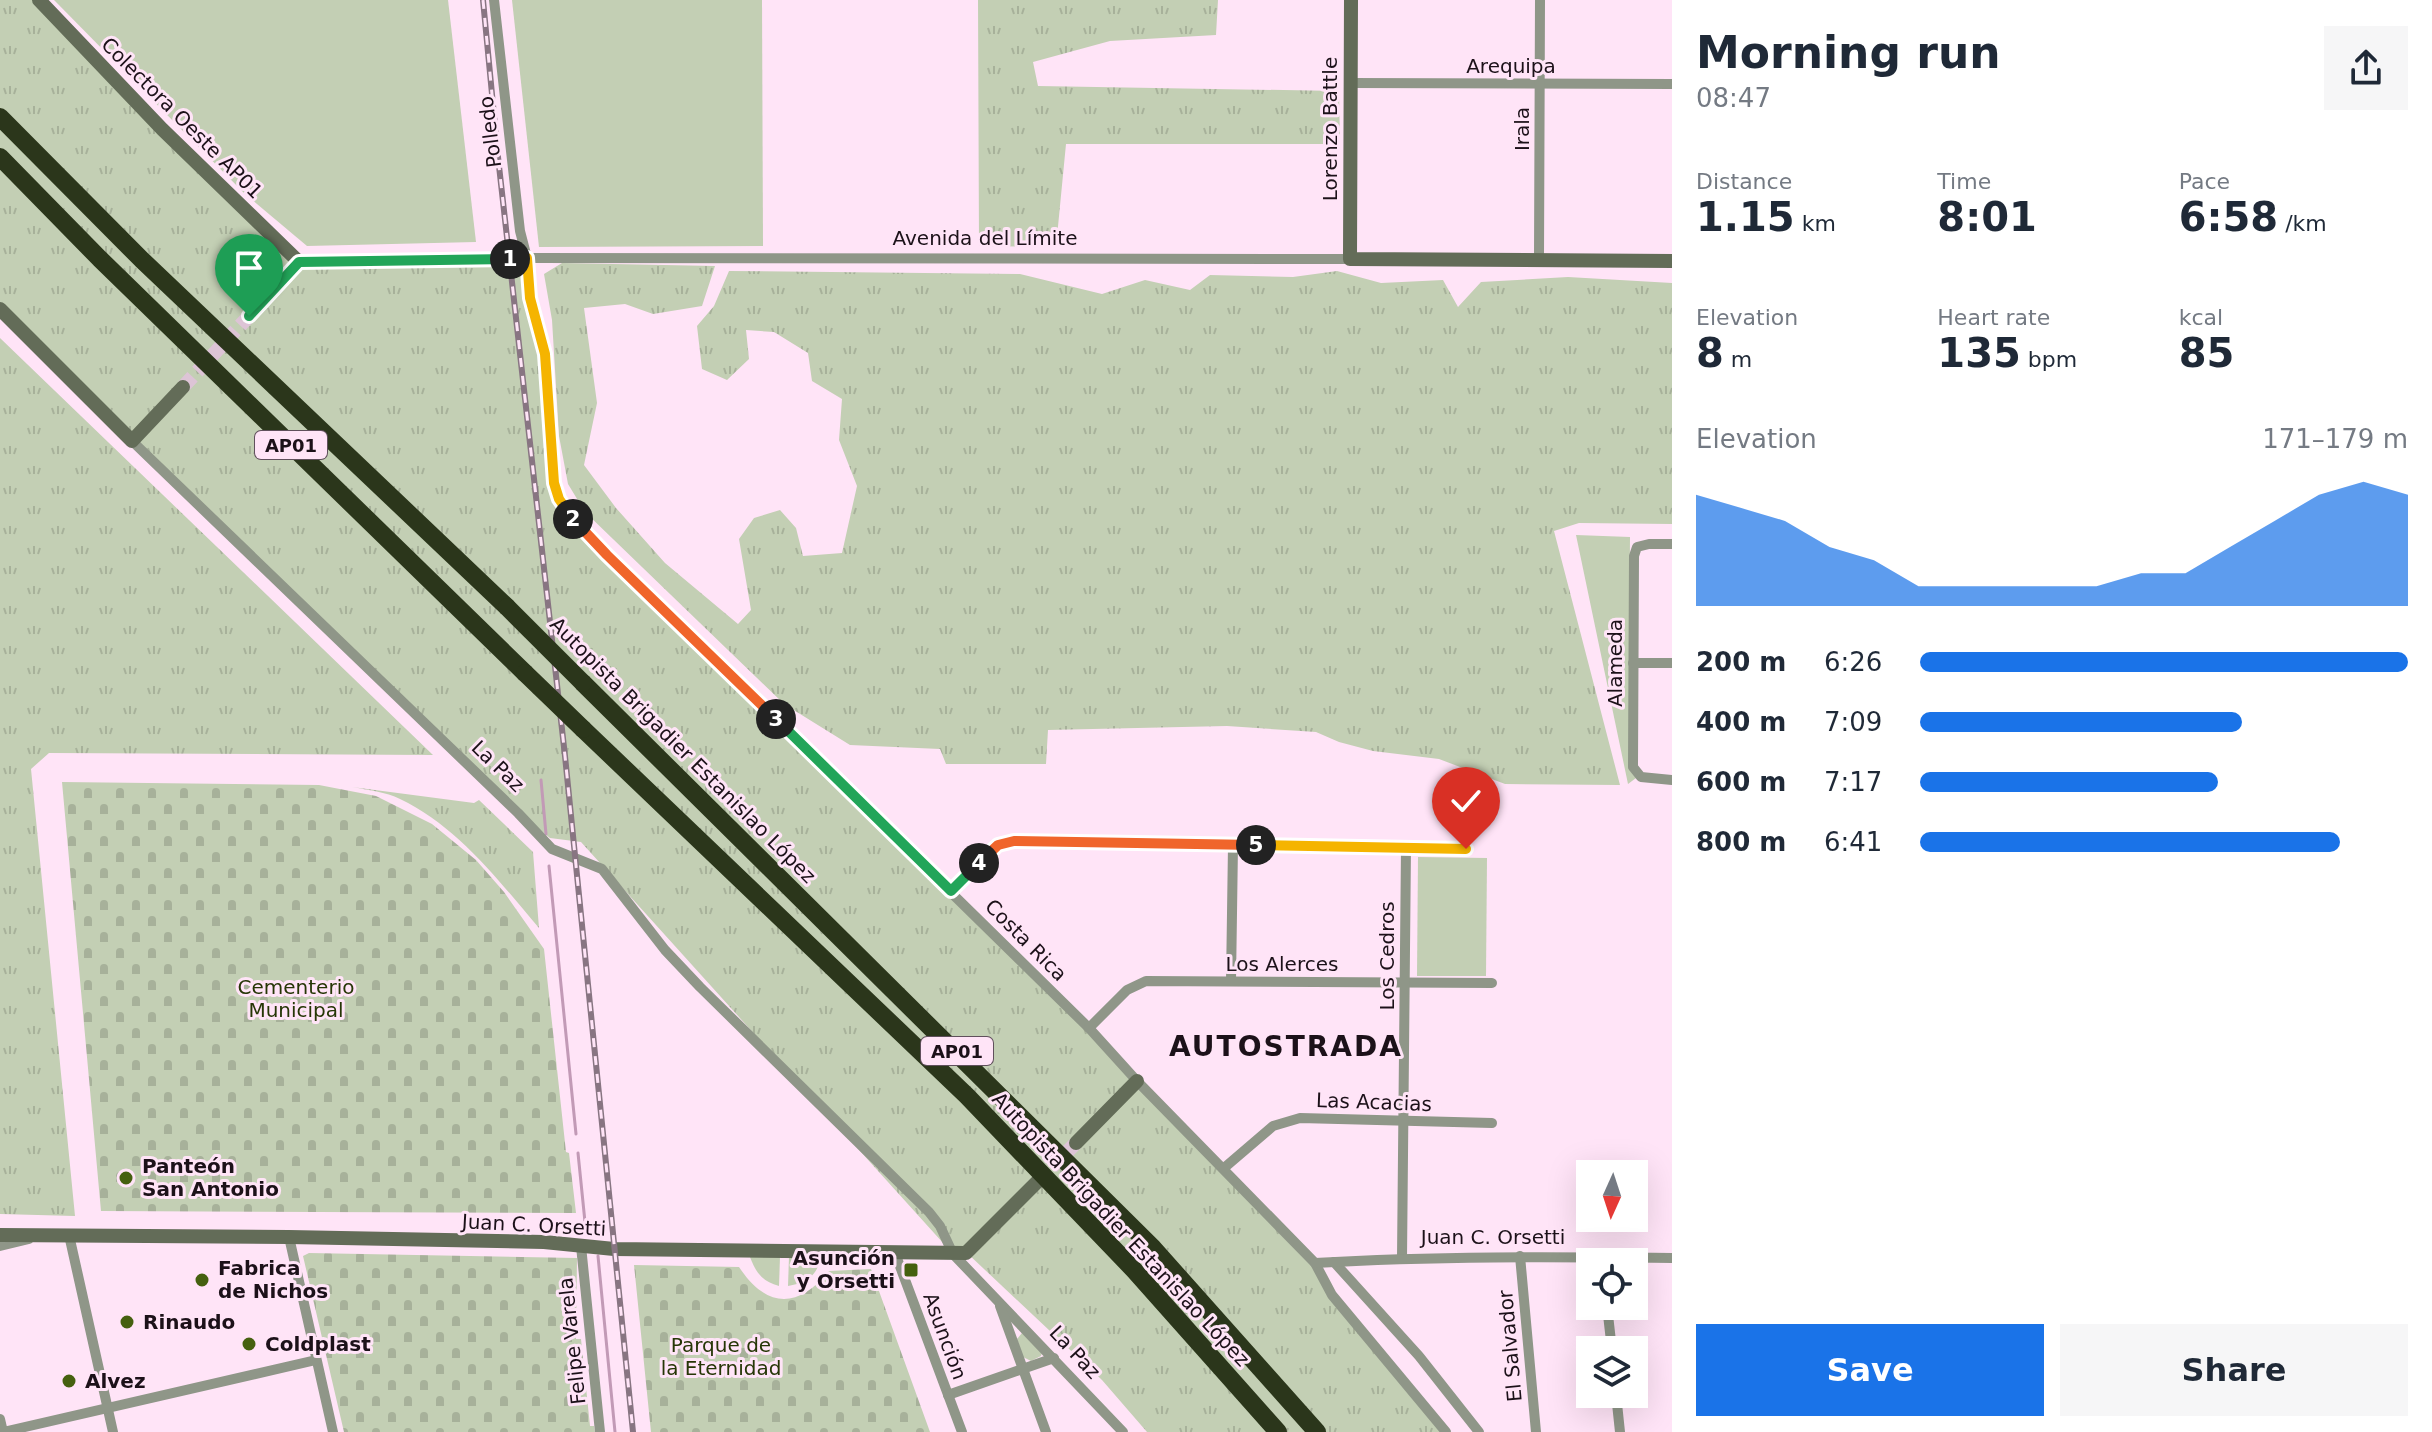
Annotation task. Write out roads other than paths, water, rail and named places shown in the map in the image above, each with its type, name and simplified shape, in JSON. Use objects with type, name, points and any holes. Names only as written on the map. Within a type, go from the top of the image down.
[{"type":"highway","name":"Autopista Brigadier Estanislao López","points":[[0,117],[142,260],[507,607],[1153,1248],[1317,1432]]},
{"type":"highway","name":"Autopista Brigadier Estanislao López","points":[[0,157],[100,259],[525,673],[967,1096],[1134,1270],[1278,1432]]},
{"type":"street","name":"Colectora Oeste AP01","points":[[39,0],[162,129],[299,262]]},
{"type":"street","name":"Polledo","points":[[494,0],[513,178],[527,258]]},
{"type":"street","name":"Lorenzo Battle","points":[[1350,259],[1351,0]]},
{"type":"street","name":"Irala","points":[[1539,258],[1540,0]]},
{"type":"street","name":"Arequipa","points":[[1351,83],[1672,84]]},
{"type":"street","name":"Avenida del Límite","points":[[299,262],[527,258],[1539,258],[1672,261]]},
{"type":"street","name":"Costa Rica","points":[[527,258],[530,298],[545,354],[554,483],[568,513],[607,555],[1089,1028],[1315,1263],[1332,1295],[1446,1432]]},
{"type":"street","points":[[249,316],[299,262]]},
{"type":"street","name":"La Paz","points":[[0,309],[552,849],[602,869],[665,950],[929,1212],[940,1226],[953,1254],[1123,1432]]},
{"type":"street","points":[[132,441],[183,387]]},
{"type":"street","name":"Alameda","points":[[1672,544],[1637,547],[1634,556],[1633,663],[1633,767],[1641,777],[1672,780]]},
{"type":"street","points":[[1633,663],[1672,663]]},
{"type":"street","points":[[951,891],[998,845],[1014,841],[1466,849]]},
{"type":"street","points":[[1231,981],[1233,845]]},
{"type":"street","name":"Los Cedros","points":[[1402,1258],[1406,847]]},
{"type":"street","name":"Los Alerces","points":[[1089,1028],[1127,990],[1146,981],[1492,983]]},
{"type":"street","points":[[1076,1143],[1137,1081]]},
{"type":"street","name":"Las Acacias","points":[[1224,1168],[1273,1126],[1300,1118],[1492,1123]]},
{"type":"street","points":[[953,1254],[966,1253],[1037,1182]]},
{"type":"street","name":"Juan C. Orsetti","points":[[0,1235],[544,1242],[614,1249],[953,1254]]},
{"type":"street","points":[[0,1246],[42,1235]]},
{"type":"street","points":[[69,1235],[113,1432]]},
{"type":"street","points":[[289,1237],[333,1432]]},
{"type":"street","name":"Felipe Varela","points":[[581,1246],[600,1432]]},
{"type":"street","name":"Asunción","points":[[895,1253],[962,1432]]},
{"type":"street","name":"Juan C. Orsetti","points":[[1315,1263],[1520,1256],[1576,1259]]},
{"type":"street","name":"El Salvador","points":[[1520,1256],[1536,1432]]},
{"type":"street","name":"Juan C. Orsetti","points":[[1648,1259],[1672,1258]]},
{"type":"street","points":[[1334,1262],[1419,1356],[1479,1432]]},
{"type":"street","points":[[998,1300],[1046,1432]]},
{"type":"street","points":[[948,1395],[1054,1358]]},
{"type":"street","points":[[0,1419],[3,1432],[316,1360]]},
{"type":"street","points":[[1617,1408],[1620,1432]]},
{"type":"waterway","points":[[541,780],[546,834]]},
{"type":"waterway","points":[[549,866],[576,1134]]},
{"type":"waterway","points":[[578,1153],[586,1232]]},
{"type":"waterway","points":[[598,1256],[615,1432]]},
{"type":"tunnel","points":[[183,387],[249,316]]},
{"type":"tunnel","points":[[1037,1182],[1076,1143]]},
{"type":"railway","points":[[483,0],[565,756],[633,1432]]},
{"type":"place","name":"Panteón San Antonio","points":[[126,1178]]},
{"type":"place","name":"Asunción y Orsetti","points":[[911,1270]]},
{"type":"place","name":"Fabrica de Nichos","points":[[202,1280]]},
{"type":"place","name":"Rinaudo","points":[[127,1322]]},
{"type":"place","name":"Coldplast","points":[[249,1344]]},
{"type":"place","name":"Alvez","points":[[69,1381]]},
{"type":"district","name":"AUTOSTRADA","points":[[1286,1046]]},
{"type":"park label","name":"Cementerio Municipal","points":[[296,998]]},
{"type":"park label","name":"Parque de la Eternidad","points":[[721,1356]]}]
